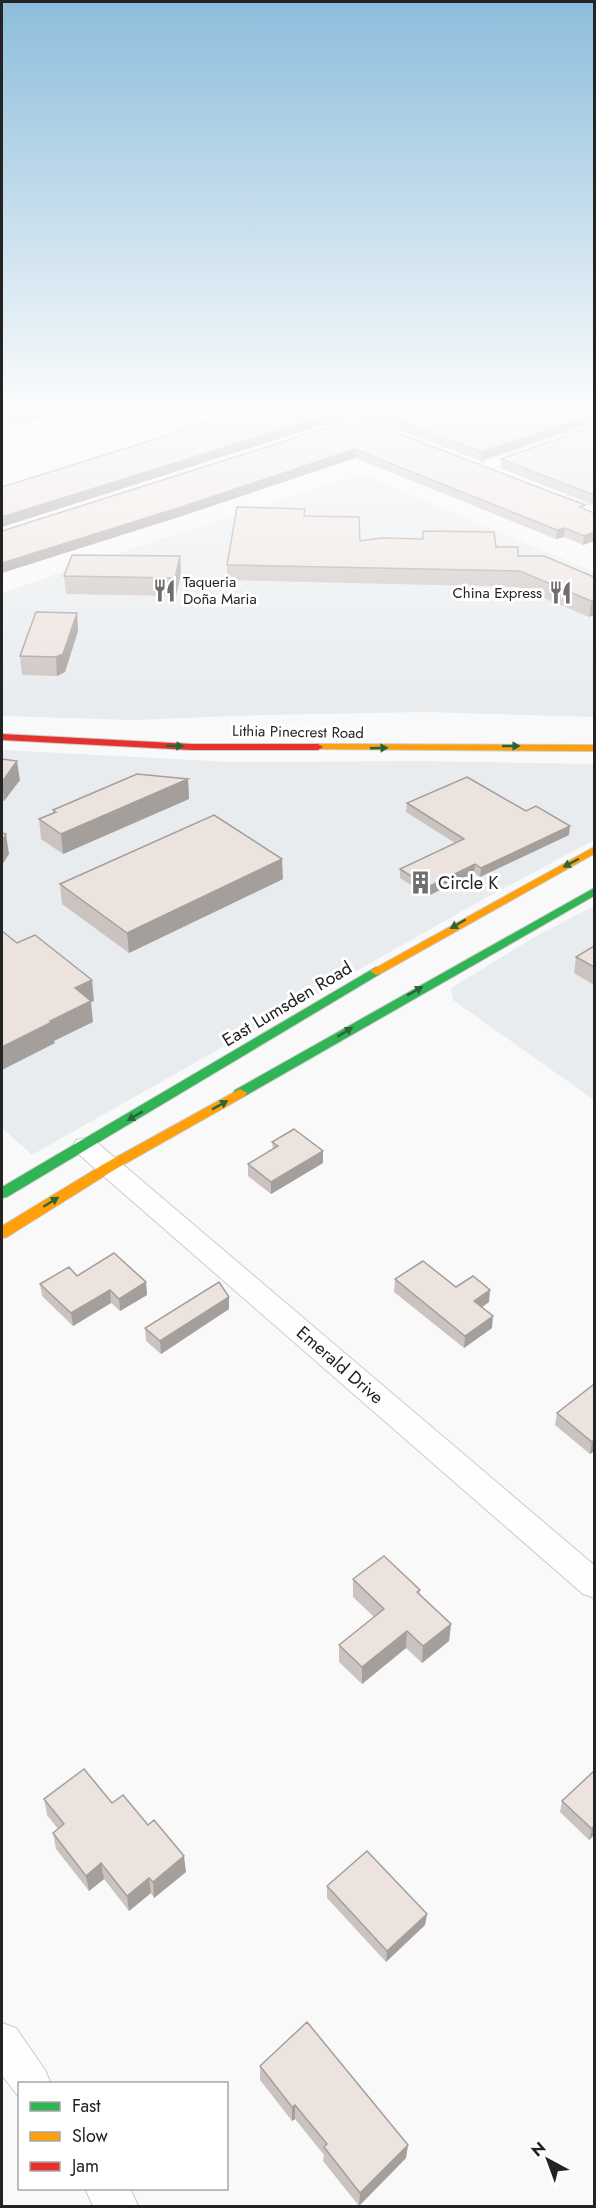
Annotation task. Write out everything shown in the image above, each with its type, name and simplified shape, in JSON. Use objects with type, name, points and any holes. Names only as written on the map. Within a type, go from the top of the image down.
[{"type":"main road","name":"Lithia Pinecrest Road","points":[[2,727],[206,734],[295,733]]},
{"type":"main road","name":"Lithia Pinecrest Road","points":[[2,737],[192,747],[361,749],[430,746],[545,746],[594,748]]},
{"type":"main road","points":[[545,746],[551,752],[560,755],[594,756]]},
{"type":"main road","name":"East Lumsden Road","points":[[2,1193],[85,1146],[292,1019],[594,850]]},
{"type":"main road","points":[[2,1233],[110,1167],[242,1093],[364,1020],[594,891]]},
{"type":"main road","points":[[425,960],[496,917],[496,913],[487,908]]},
{"type":"main road","points":[[364,1020],[374,999]]},
{"type":"street","name":"Emerald Drive","points":[[85,1146],[594,1584]]},
{"type":"street","points":[[2,2042],[30,2082]]},
{"type":"street","points":[[106,2190],[117,2206]]},
{"type":"shaded area","points":[[239,514],[457,514],[594,572],[594,717],[427,712],[133,720],[2,716],[2,593]]},
{"type":"shaded area","points":[[2,750],[232,762],[420,761],[594,764],[594,840],[471,906],[32,1155],[2,1128]]},
{"type":"shaded area","points":[[594,906],[594,1100],[453,1000],[451,988],[538,935]]},
{"type":"building","points":[[55,514],[159,514],[2,563],[2,531]]},
{"type":"building","points":[[236,514],[359,517],[360,541],[381,538],[423,539],[423,531],[494,532],[496,547],[518,547],[518,556],[544,556],[594,577],[594,600],[591,601],[520,571],[227,565]]},
{"type":"building","points":[[517,514],[594,514],[594,532],[584,536],[565,528],[557,530]]},
{"type":"building","points":[[72,555],[180,556],[175,578],[64,576]]},
{"type":"building","points":[[36,612],[77,613],[63,654],[56,657],[20,656]]},
{"type":"building","points":[[2,759],[17,761],[2,782]]},
{"type":"building","points":[[137,774],[188,779],[61,834],[39,819],[56,812],[53,810]]},
{"type":"building","points":[[467,777],[526,811],[536,806],[570,826],[481,868],[475,864],[428,887],[400,869],[464,839],[407,803]]},
{"type":"building","points":[[214,815],[282,859],[127,933],[60,884]]},
{"type":"building","points":[[2,931],[17,943],[35,935],[92,980],[75,988],[91,1001],[2,1047]]},
{"type":"building","points":[[594,946],[594,967],[576,957]]},
{"type":"building","points":[[294,1129],[323,1151],[271,1182],[248,1164],[278,1146],[272,1142]]},
{"type":"building","points":[[114,1253],[146,1282],[119,1299],[110,1290],[71,1313],[40,1284],[69,1267],[77,1276]]},
{"type":"building","points":[[423,1261],[456,1287],[473,1276],[490,1290],[474,1301],[493,1316],[465,1336],[395,1279]]},
{"type":"building","points":[[219,1282],[229,1297],[160,1341],[145,1328]]},
{"type":"building","points":[[593,1385],[594,1440],[592,1442],[557,1413]]},
{"type":"building","points":[[384,1556],[451,1624],[423,1646],[407,1631],[362,1667],[339,1645],[384,1609],[353,1579]]},
{"type":"building","points":[[84,1769],[112,1803],[123,1795],[148,1825],[154,1820],[184,1856],[153,1882],[149,1878],[127,1896],[101,1863],[86,1876],[53,1833],[64,1824],[44,1799]]},
{"type":"building","points":[[594,1771],[594,1826],[592,1829],[562,1801]]},
{"type":"building","points":[[367,1851],[427,1914],[387,1951],[327,1886]]},
{"type":"building","points":[[307,2022],[408,2145],[360,2193],[324,2147],[327,2144],[295,2105],[292,2107],[260,2066]]},
{"type":"traffic: fast","points":[[240,1093],[594,891]]},
{"type":"traffic: fast","points":[[2,1193],[376,971]]},
{"type":"traffic: slow","points":[[318,747],[594,748]]},
{"type":"traffic: slow","points":[[376,971],[594,850]]},
{"type":"traffic: slow","points":[[2,1233],[109,1167],[240,1093]]},
{"type":"traffic: jam","points":[[2,737],[192,747],[318,747]]},
{"type":"place","name":"Taqueria Doña Maria","points":[[165,591]]},
{"type":"place","name":"China Express","points":[[560,593]]},
{"type":"place","name":"Circle K","points":[[420,883]]}]
